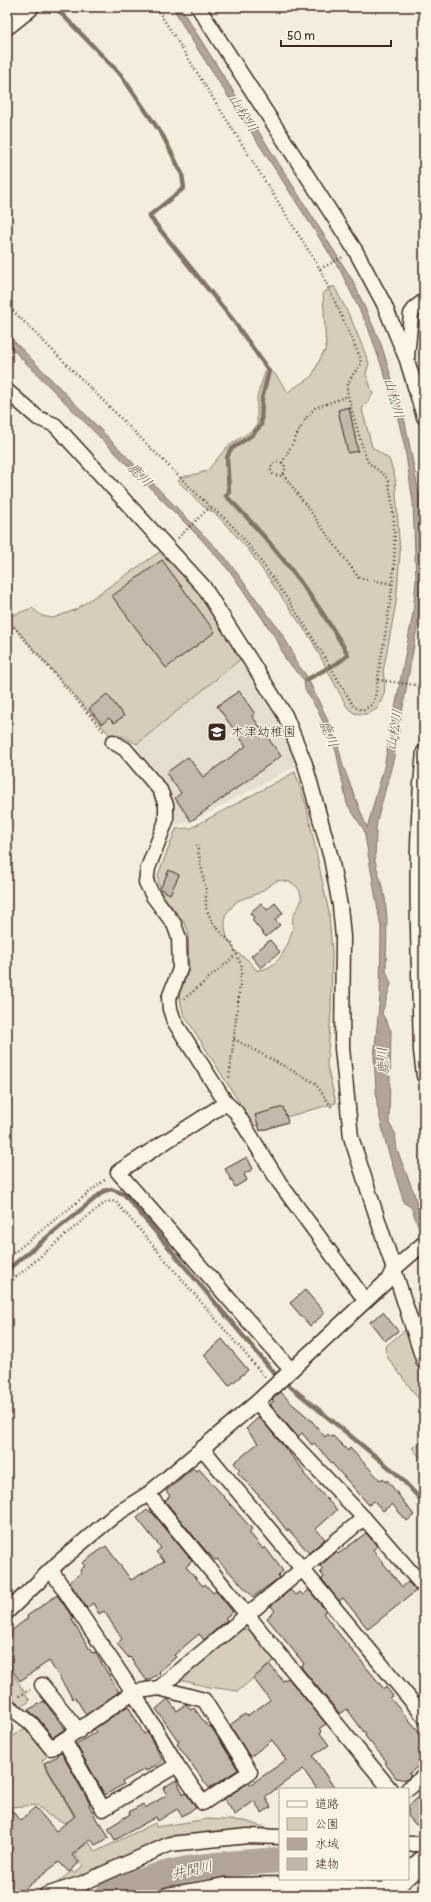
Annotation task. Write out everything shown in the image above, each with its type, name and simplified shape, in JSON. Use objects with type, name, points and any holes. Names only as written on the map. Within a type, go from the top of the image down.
[{"type":"highway","points":[[7,23],[27,7]]},
{"type":"street","points":[[198,7],[355,250],[384,304],[407,360],[424,417]]},
{"type":"street","points":[[407,360],[412,314],[416,307],[424,301]]},
{"type":"street","points":[[7,390],[38,418],[55,426],[204,586],[285,715],[295,738],[331,858],[340,906],[343,937],[342,1048],[351,1137],[398,1266],[424,1362]]},
{"type":"street","points":[[113,742],[125,749],[160,790],[166,805],[166,821],[148,868],[146,882],[152,896],[174,924],[179,938],[180,969],[169,998],[170,1011],[174,1020],[226,1103],[236,1112],[279,1182],[366,1300]]},
{"type":"street","points":[[424,752],[421,788],[419,860],[421,1043],[424,1076]]},
{"type":"street","points":[[226,1103],[118,1172],[289,1372]]},
{"type":"street","points":[[7,1612],[51,1570],[115,1515],[148,1494],[256,1402],[388,1280],[398,1266],[424,1243]]},
{"type":"street","points":[[256,1402],[285,1435],[364,1518],[424,1587]]},
{"type":"street","points":[[202,1448],[424,1716]]},
{"type":"street","points":[[148,1494],[248,1614],[389,1788]]},
{"type":"street","points":[[159,1688],[364,1518]]},
{"type":"street","points":[[7,1705],[31,1723],[50,1748],[79,1731],[133,1692],[159,1688],[204,1700],[250,1772],[203,1803],[177,1765],[133,1692],[51,1570]]},
{"type":"street","points":[[42,1685],[79,1731]]},
{"type":"street","points":[[64,1740],[103,1809],[177,1765]]},
{"type":"street","points":[[409,1788],[424,1776]]},
{"type":"street","points":[[54,1894],[83,1883],[170,1844],[248,1836],[279,1838]]},
{"type":"street","points":[[409,1844],[424,1844]]},
{"type":"street","points":[[409,1874],[424,1860]]},
{"type":"street","points":[[167,1895],[226,1885],[342,1885],[396,1887],[403,1880]]},
{"type":"path","points":[[7,305],[210,507],[220,513],[250,547],[290,602],[321,649],[354,707],[363,710],[372,705],[376,698],[393,584],[394,540],[392,509],[387,479],[367,461],[347,391],[350,377],[361,364],[360,357],[320,269],[156,7]]},
{"type":"path","points":[[320,269],[348,254]]},
{"type":"path","points":[[282,463],[306,418],[315,408],[348,396]]},
{"type":"path","points":[[282,463],[280,462],[274,464],[272,469],[277,476],[283,474]]},
{"type":"path","points":[[282,463],[285,468],[283,474]]},
{"type":"path","points":[[283,474],[359,578],[393,584]]},
{"type":"path","points":[[176,541],[210,507]]},
{"type":"path","points":[[7,623],[13,626],[113,742]]},
{"type":"path","points":[[378,680],[424,686]]},
{"type":"path","points":[[198,845],[206,891],[206,908],[212,922],[232,944],[242,967],[226,1103]]},
{"type":"path","points":[[170,1011],[236,955]]},
{"type":"path","points":[[234,1039],[315,1082],[336,1115]]},
{"type":"path","points":[[7,1258],[102,1181],[118,1172]]},
{"type":"path","points":[[7,1285],[106,1202],[116,1202],[274,1385]]},
{"type":"path","points":[[7,1705],[16,1697],[42,1685]]},
{"type":"shaded area","name":"木津幼稚園","points":[[243,657],[277,720],[298,765],[189,823],[173,825],[172,799],[161,778],[137,749],[137,744]]},
{"type":"green space","points":[[334,286],[352,321],[369,363],[366,374],[373,394],[362,409],[372,447],[389,459],[395,477],[400,554],[396,603],[383,672],[385,684],[384,694],[378,708],[368,714],[354,713],[347,707],[311,639],[248,549],[217,515],[203,506],[178,481],[184,476],[207,471],[227,447],[254,429],[257,425],[257,397],[265,372],[274,373],[288,392],[312,376],[326,349],[323,293]]},
{"type":"green space","points":[[164,549],[191,580],[243,657],[137,744],[122,736],[115,741],[9,621],[8,617],[32,608],[42,616],[53,618],[75,610]]},
{"type":"green space","points":[[295,772],[306,804],[329,913],[332,954],[331,1012],[327,1065],[336,1103],[254,1126],[183,1013],[179,994],[189,969],[188,930],[183,921],[162,894],[158,882],[158,875],[176,829],[191,828]],"holes":[[[276,881],[290,882],[294,885],[300,891],[301,901],[294,915],[293,927],[289,941],[281,956],[270,966],[264,969],[256,970],[248,960],[236,952],[227,938],[225,915],[237,901],[259,893]]]},
{"type":"green space","points":[[407,1328],[424,1379],[424,1415],[418,1398],[387,1357],[385,1347]]},
{"type":"green space","points":[[424,1440],[424,1462],[412,1448]]},
{"type":"green space","points":[[241,1629],[253,1630],[277,1658],[238,1691],[209,1687],[180,1680]]},
{"type":"green space","points":[[7,1665],[30,1701],[18,1709],[7,1702]]},
{"type":"green space","points":[[29,1725],[50,1753],[42,1761],[95,1852],[155,1823],[156,1827],[208,1819],[245,1821],[270,1829],[215,1831],[179,1836],[150,1845],[95,1873],[60,1888],[59,1881],[72,1871],[74,1873],[83,1866],[74,1854],[85,1845],[69,1825],[48,1815],[37,1805],[11,1807],[7,1810],[7,1779],[9,1777],[7,1775],[7,1741]]},
{"type":"water","points":[[173,7],[180,7],[353,281],[381,344],[405,422],[419,494],[423,564],[417,628],[394,757],[377,821],[375,861],[385,898],[387,919],[386,971],[391,984],[382,1013],[391,1031],[389,1123],[395,1133],[397,1150],[414,1193],[424,1229],[424,1241],[411,1207],[404,1203],[386,1144],[377,1105],[374,1057],[380,996],[381,928],[364,830],[347,804],[336,751],[318,711],[305,689],[304,680],[286,660],[277,640],[232,574],[202,540],[7,344],[7,334],[225,557],[280,631],[292,651],[295,661],[306,675],[325,714],[339,749],[343,766],[367,828],[384,767],[413,613],[416,580],[413,502],[405,448],[394,402],[368,327],[340,270],[186,31]]},
{"type":"building","points":[[349,407],[358,451],[348,453],[338,410]]},
{"type":"building","points":[[162,560],[215,632],[166,668],[112,596]]},
{"type":"building","points":[[239,691],[255,714],[252,716],[281,756],[191,821],[175,798],[181,793],[166,773],[188,757],[203,777],[246,746],[217,706]]},
{"type":"building","points":[[107,694],[124,716],[114,723],[109,718],[102,724],[89,709]]},
{"type":"building","points":[[169,870],[179,875],[170,894],[160,889]]},
{"type":"building","points":[[261,903],[267,910],[275,903],[283,913],[275,920],[280,925],[266,937],[252,920],[254,918],[250,913]]},
{"type":"building","points":[[270,940],[280,952],[261,968],[251,956]]},
{"type":"building","points":[[283,1107],[288,1122],[260,1131],[255,1115]]},
{"type":"building","points":[[247,1157],[253,1169],[244,1174],[247,1180],[235,1187],[225,1169]]},
{"type":"building","points":[[305,1290],[325,1313],[310,1326],[290,1303]]},
{"type":"building","points":[[383,1312],[398,1331],[385,1341],[370,1322]]},
{"type":"building","points":[[222,1339],[248,1370],[229,1386],[204,1355]]},
{"type":"building","points":[[281,1392],[311,1420],[325,1437],[328,1434],[331,1437],[333,1436],[348,1451],[350,1448],[381,1481],[383,1479],[385,1482],[387,1480],[414,1515],[407,1521],[392,1504],[383,1511],[374,1501],[369,1505],[314,1443],[312,1445],[302,1433],[298,1437],[271,1406],[271,1403],[274,1401],[272,1399]]},
{"type":"building","points":[[259,1417],[305,1472],[303,1473],[337,1510],[316,1529],[325,1539],[309,1553],[288,1529],[287,1531],[269,1507],[237,1472],[240,1470],[234,1463],[258,1443],[246,1429]]},
{"type":"building","points":[[193,1468],[196,1471],[199,1469],[252,1529],[249,1532],[263,1549],[265,1547],[283,1571],[278,1576],[279,1578],[253,1597],[217,1559],[215,1560],[205,1550],[165,1501],[170,1496],[166,1491]]},
{"type":"building","points":[[147,1510],[150,1513],[152,1512],[192,1561],[186,1567],[203,1586],[205,1584],[213,1593],[216,1591],[233,1612],[225,1618],[227,1620],[204,1640],[199,1634],[174,1655],[176,1657],[159,1672],[160,1673],[147,1681],[130,1657],[129,1658],[117,1644],[122,1639],[104,1611],[99,1614],[93,1603],[87,1608],[69,1582],[81,1573],[80,1570],[85,1566],[82,1563],[106,1546],[131,1580],[164,1561],[156,1552],[161,1548],[137,1518]]},
{"type":"building","points":[[366,1533],[377,1546],[373,1550],[402,1587],[408,1582],[416,1591],[368,1629],[343,1598],[339,1601],[322,1579],[324,1577],[320,1572],[323,1569],[320,1566],[336,1552],[338,1554]]},
{"type":"building","points":[[290,1590],[296,1595],[300,1592],[303,1595],[309,1590],[326,1611],[323,1613],[340,1635],[384,1689],[386,1687],[393,1696],[390,1698],[424,1737],[424,1761],[409,1774],[411,1776],[406,1780],[396,1778],[385,1763],[387,1762],[365,1736],[366,1735],[347,1709],[340,1714],[301,1667],[304,1664],[267,1618],[275,1611],[271,1606]]},
{"type":"building","points":[[57,1595],[73,1618],[72,1620],[92,1653],[95,1652],[119,1692],[86,1715],[75,1697],[73,1699],[49,1661],[20,1681],[7,1663],[7,1634],[28,1618],[27,1616]]},
{"type":"building","points":[[270,1665],[283,1681],[288,1678],[326,1724],[320,1728],[322,1731],[320,1733],[329,1745],[313,1756],[334,1788],[316,1788],[303,1769],[265,1797],[271,1807],[262,1813],[254,1801],[235,1815],[224,1799],[248,1783],[250,1785],[286,1760],[272,1740],[250,1757],[230,1725],[245,1714],[247,1716],[270,1700],[253,1678]]},
{"type":"building","points":[[168,1699],[177,1711],[186,1704],[191,1710],[194,1708],[208,1727],[210,1726],[214,1731],[238,1770],[209,1788],[177,1744],[179,1742],[156,1709]]},
{"type":"building","points":[[44,1701],[65,1729],[53,1737],[38,1718],[28,1710]]},
{"type":"building","points":[[128,1706],[144,1734],[147,1732],[163,1761],[122,1782],[124,1784],[105,1795],[76,1744],[96,1732],[94,1729]]},
{"type":"building","points":[[61,1752],[90,1804],[89,1805],[99,1824],[101,1823],[109,1838],[95,1845],[91,1839],[72,1855],[79,1863],[69,1872],[59,1862],[17,1895],[7,1895],[7,1804],[20,1821],[35,1807],[56,1831],[75,1816],[44,1763],[58,1756],[57,1754]]},
{"type":"building","points":[[176,1780],[184,1795],[186,1793],[196,1808],[182,1816],[177,1809],[158,1821],[156,1817],[115,1840],[108,1828],[130,1814],[129,1812],[143,1804],[145,1808],[167,1795],[163,1788]]},
{"type":"building","points":[[424,1793],[424,1818],[416,1825],[409,1817],[409,1805]]},
{"type":"waterway","points":[[55,7],[121,75],[163,136],[182,174],[184,188],[149,216],[233,320],[269,371],[262,398],[261,425],[252,435],[230,450],[227,458],[229,492],[226,496],[252,522],[286,563],[319,608],[348,655],[339,662],[306,680]]},
{"type":"waterway","points":[[7,1270],[104,1191],[111,1189],[124,1194],[275,1374],[397,1474],[424,1503]]},
{"type":"waterway","name":"井関川","points":[[108,1895],[145,1880],[178,1871],[246,1862],[279,1860]]},
{"type":"place","name":"木津幼稚園","points":[[217,732]]},
{"type":"water label","name":"山松川","points":[[243,113]]},
{"type":"water label","name":"山松川","points":[[394,398]]},
{"type":"water label","name":"鹿川","points":[[140,475]]},
{"type":"water label","name":"山松川","points":[[394,730]]},
{"type":"water label","name":"鹿川","points":[[329,734]]},
{"type":"water label","name":"鹿川","points":[[383,1061]]}]
